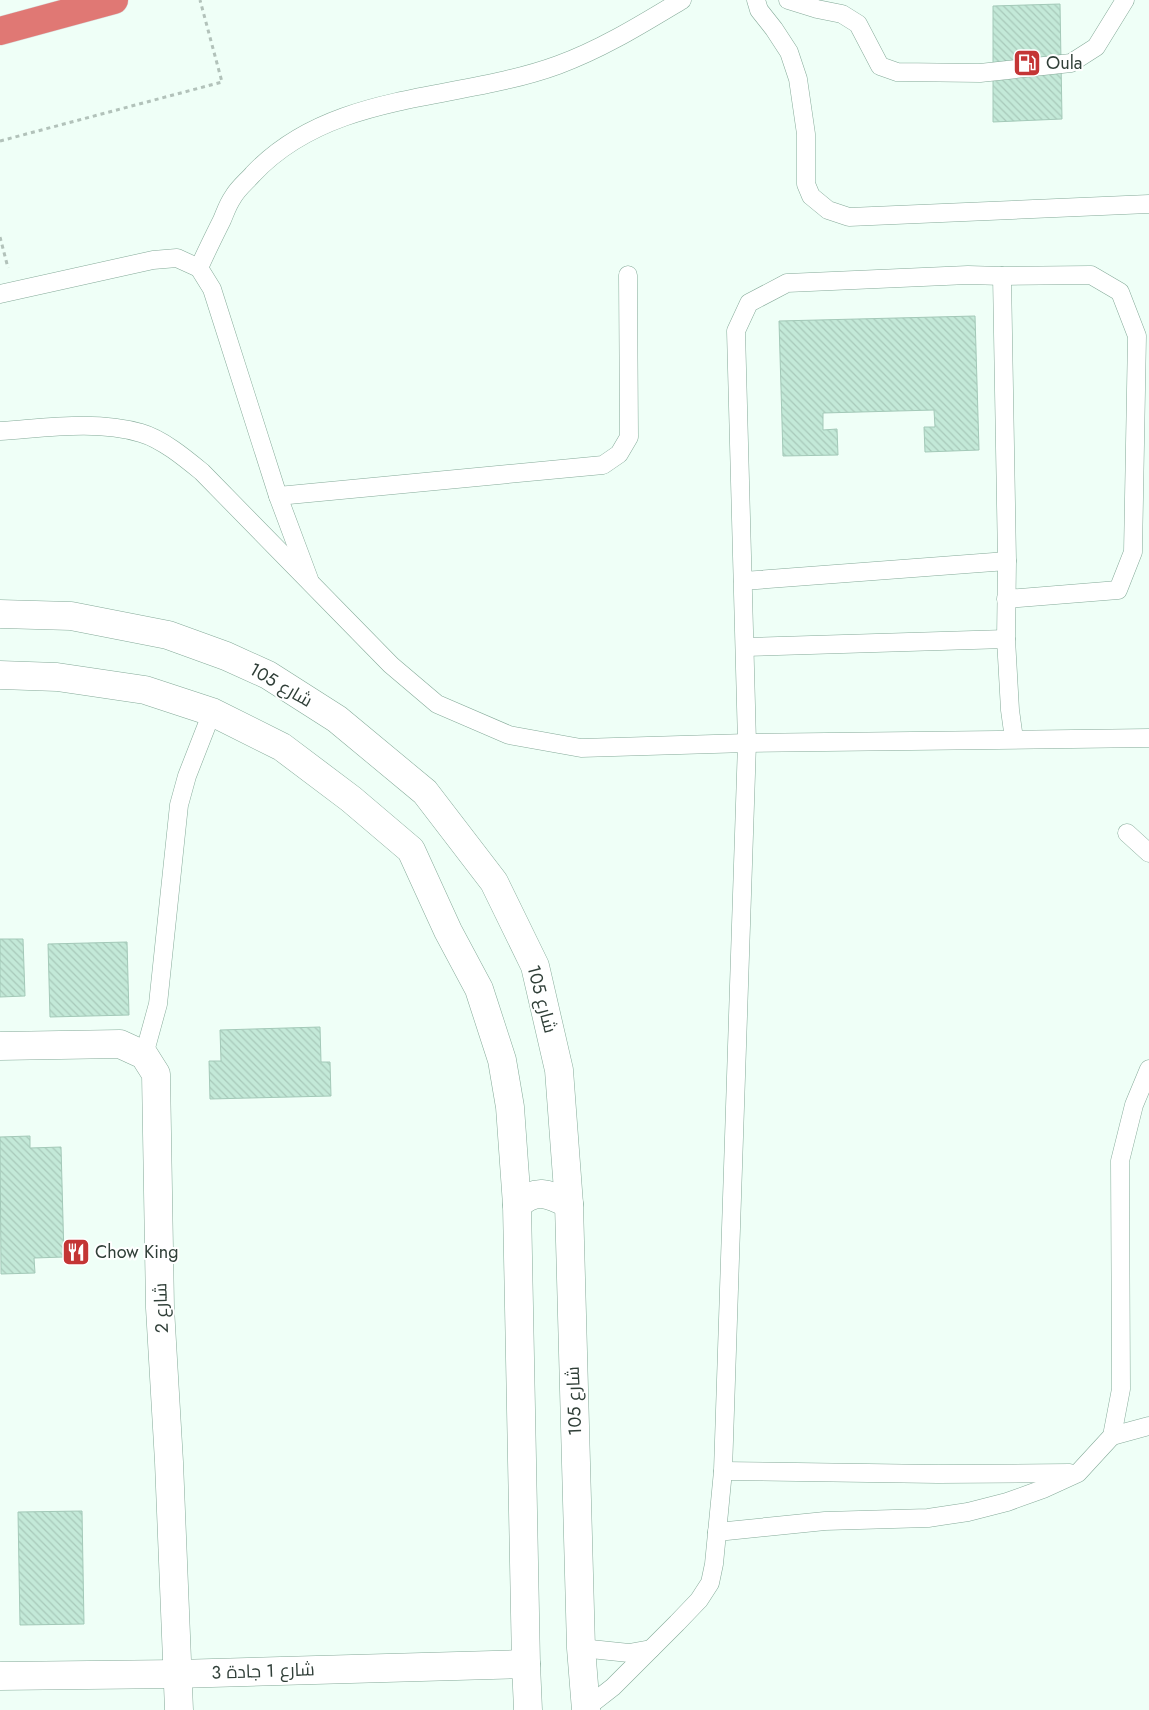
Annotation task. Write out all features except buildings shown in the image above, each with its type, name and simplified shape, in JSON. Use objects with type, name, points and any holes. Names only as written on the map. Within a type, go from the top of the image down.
[{"type":"highway","points":[[0,31],[114,0]]},
{"type":"street","name":"شارع 105","points":[[0,614],[71,616],[168,635],[226,656],[268,675],[337,718],[425,792],[494,882],[535,966],[559,1070],[569,1204],[581,1648],[586,1709]]},
{"type":"street","points":[[0,675],[57,676],[145,690],[212,712],[282,747],[351,799],[411,850],[448,931],[479,989],[502,1060],[510,1107],[517,1205],[528,1710]]},
{"type":"street","points":[[0,1046],[120,1044],[144,1055]]},
{"type":"street","name":"شارع 2","points":[[144,1055],[156,1074],[160,1308],[169,1462],[179,1710]]},
{"type":"street","points":[[517,1205],[527,1196],[538,1194],[548,1195],[569,1204]]},
{"type":"street","name":"شارع 1 جادة 3","points":[[0,1676],[178,1674],[526,1664]]},
{"type":"lane","points":[[199,268],[233,196],[261,166],[291,141],[336,119],[387,104],[513,78],[558,65],[617,37],[682,0]]},
{"type":"lane","points":[[756,0],[759,10],[774,28],[788,52],[798,79],[806,134],[806,184],[811,196],[828,210],[849,217],[1149,204]]},
{"type":"lane","points":[[788,0],[842,14],[858,24],[880,66],[896,72],[980,74],[1071,63],[1096,47],[1125,0]]},
{"type":"lane","points":[[7,292],[153,260],[177,258],[199,268],[212,289],[278,496],[311,586]]},
{"type":"lane","points":[[278,496],[603,465],[619,454],[629,437],[628,275]]},
{"type":"lane","points":[[586,1709],[613,1687],[699,1600],[710,1583],[714,1564],[723,1471],[747,743],[736,331],[749,303],[787,283],[968,275],[1091,275],[1120,292],[1137,336],[1133,552],[1118,590],[1006,599]]},
{"type":"lane","points":[[1002,276],[1007,560],[1006,640],[1010,710],[1014,739]]},
{"type":"lane","points":[[0,431],[98,426],[142,433],[177,452],[202,472],[311,586],[391,665],[437,704],[509,735],[581,748],[747,743],[1149,738]]},
{"type":"lane","points":[[743,581],[1007,560]]},
{"type":"lane","points":[[744,647],[1006,640]]},
{"type":"lane","points":[[144,1055],[158,1004],[179,805],[187,776],[212,712]]},
{"type":"lane","points":[[1127,833],[1149,853]]},
{"type":"lane","points":[[717,1532],[825,1521],[936,1517],[968,1512],[1007,1502],[1043,1489],[1078,1473],[1112,1436],[1122,1389],[1120,1161],[1134,1105],[1149,1069]]},
{"type":"lane","points":[[1112,1436],[1149,1426]]},
{"type":"lane","points":[[723,1471],[938,1474],[1078,1473]]},
{"type":"lane","points":[[581,1648],[629,1653],[651,1649]]},
{"type":"path","points":[[0,141],[222,82],[200,0]]},
{"type":"path","points":[[0,237],[7,292]]},
{"type":"place","name":"Oula","points":[[1027,63]]},
{"type":"place","name":"Chow King","points":[[76,1252]]}]
